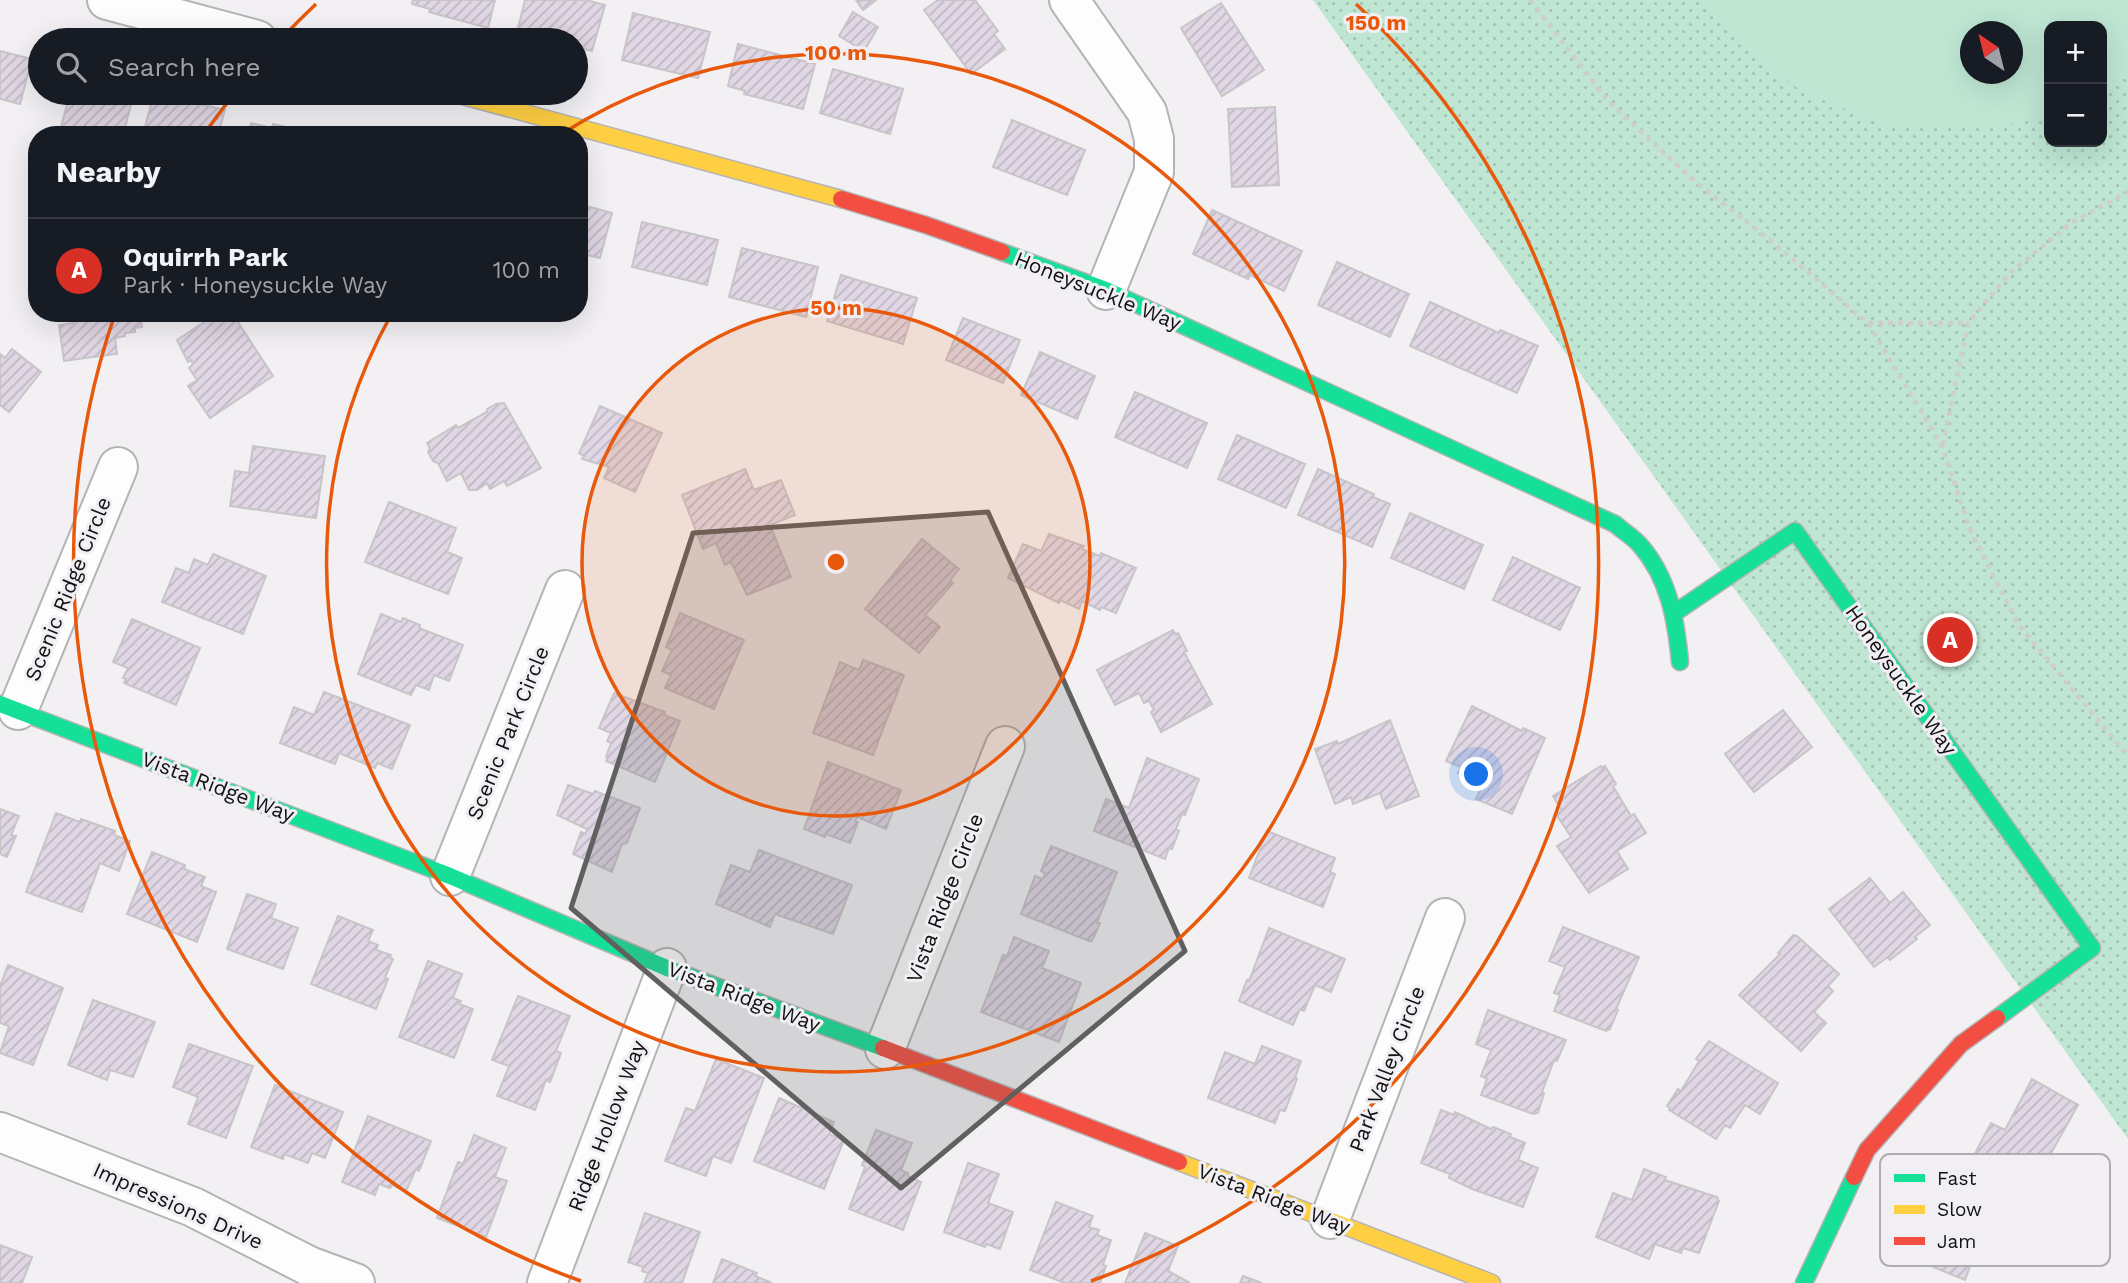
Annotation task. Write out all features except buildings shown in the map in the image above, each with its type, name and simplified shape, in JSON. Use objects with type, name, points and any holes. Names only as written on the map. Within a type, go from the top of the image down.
[{"type":"street","points":[[107,0],[212,28]]},
{"type":"street","points":[[1069,0],[1146,112],[1154,139],[1154,172],[1107,290]]},
{"type":"street","name":"Honeysuckle Way","points":[[497,105],[575,126]]},
{"type":"street","name":"Honeysuckle Way","points":[[588,130],[901,217],[1107,290],[1615,524],[1640,545],[1659,571],[1673,614],[1680,662]]},
{"type":"street","name":"Scenic Ridge Circle","points":[[9,707],[118,467]]},
{"type":"street","name":"Honeysuckle Way","points":[[1673,614],[1795,531],[2092,948],[1961,1044],[1867,1150],[1804,1283]]},
{"type":"street","name":"Scenic Park Circle","points":[[450,877],[565,590]]},
{"type":"street","name":"Vista Ridge Way","points":[[9,707],[450,877],[667,968],[1492,1283]]},
{"type":"street","name":"Vista Ridge Circle","points":[[885,1049],[1005,746]]},
{"type":"street","name":"Park Valley Circle","points":[[1329,1220],[1445,918]]},
{"type":"street","name":"Ridge Hollow Way","points":[[547,1283],[667,968]]},
{"type":"street","name":"Impressions Drive","points":[[0,1132],[193,1207],[309,1266],[355,1283]]},
{"type":"path","points":[[1530,0],[1608,101],[1691,178],[1770,240],[1868,323],[1942,446],[1971,532],[2018,624],[2128,756]]},
{"type":"path","points":[[1942,446],[1968,323],[2009,274],[2071,223],[2128,192]]},
{"type":"path","points":[[1868,323],[1968,323]]},
{"type":"highlighted area","points":[[988,512],[1185,951],[901,1188],[571,908],[693,533]]},
{"type":"green space","points":[[1313,0],[2128,0],[2128,1139]]},
{"type":"green space","points":[[1702,0],[2128,0],[2128,72],[2107,85],[2107,21],[2044,21],[2044,117],[1989,128],[1887,126],[1800,90],[1740,45]]},
{"type":"traffic: fast","points":[[1002,252],[1106,290],[1615,524],[1640,545],[1658,571],[1673,615],[1680,662]]},
{"type":"traffic: fast","points":[[1673,614],[1795,531],[2092,948],[1997,1018]]},
{"type":"traffic: fast","points":[[0,704],[450,876],[667,968],[883,1048]]},
{"type":"traffic: fast","points":[[1804,1283],[1854,1177]]},
{"type":"traffic: slow","points":[[496,105],[573,126]]},
{"type":"traffic: slow","points":[[588,130],[841,199]]},
{"type":"traffic: slow","points":[[1179,1162],[1492,1283]]},
{"type":"traffic: jam","points":[[841,199],[1002,252]]},
{"type":"traffic: jam","points":[[1854,1177],[1867,1150],[1961,1044],[1997,1018]]},
{"type":"traffic: jam","points":[[883,1048],[1179,1162]]},
{"type":"place","name":"Oquirrh Park","points":[[1950,640]]}]
